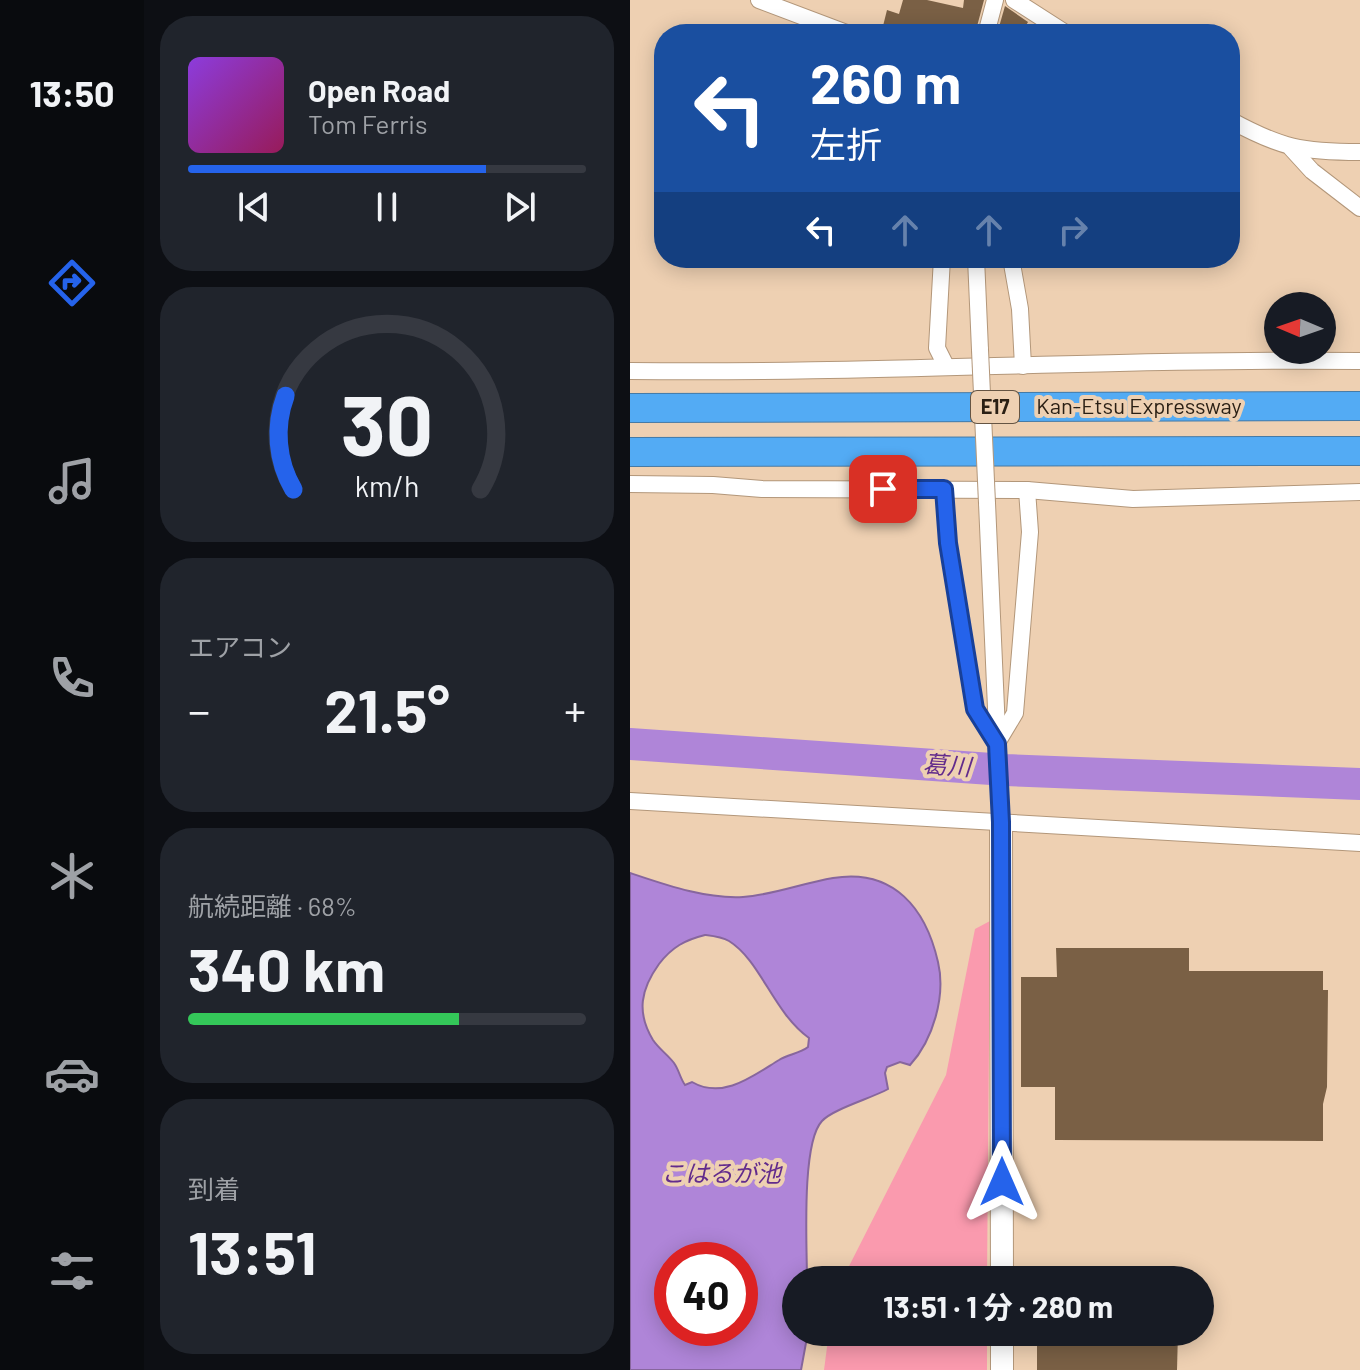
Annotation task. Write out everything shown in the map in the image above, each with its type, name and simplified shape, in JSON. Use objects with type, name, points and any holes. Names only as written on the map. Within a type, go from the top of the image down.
[{"type":"highway","name":"Kan-Etsu Expressway","points":[[630,408],[1360,406]]},
{"type":"highway","name":"Kan-Etsu Expressway","points":[[630,452],[1360,451]]},
{"type":"street","points":[[759,0],[823,24]]},
{"type":"street","points":[[989,24],[995,0]]},
{"type":"street","points":[[1014,0],[1051,24]]},
{"type":"street","points":[[1240,126],[1264,139],[1291,148],[1312,152],[1360,152]]},
{"type":"street","points":[[1291,148],[1312,171],[1360,208]]},
{"type":"street","points":[[941,268],[937,348],[946,366]]},
{"type":"street","points":[[976,268],[1000,813],[1002,1266]]},
{"type":"street","points":[[1013,268],[1020,309],[1023,366]]},
{"type":"street","points":[[630,371],[742,372],[1207,359],[1360,361]]},
{"type":"street","points":[[630,484],[713,485],[736,489],[1027,490],[1133,499],[1360,492]]},
{"type":"street","points":[[944,489],[948,543],[975,709],[997,746]]},
{"type":"street","points":[[997,746],[1015,713],[1030,532],[1027,490]]},
{"type":"street","points":[[630,801],[1000,813],[1360,843]]},
{"type":"street","points":[[1002,1346],[1002,1370]]},
{"type":"shaded area","points":[[990,921],[987,1266],[849,1266],[946,1075],[975,929]]},
{"type":"shaded area","points":[[827,1346],[987,1346],[987,1370],[824,1370]]},
{"type":"water","name":"こはるが池","points":[[630,873],[686,890],[729,897],[766,894],[833,878],[873,879],[904,896],[916,909],[933,943],[940,975],[939,1003],[931,1030],[918,1055],[910,1065],[900,1062],[887,1067],[888,1089],[827,1117],[815,1133],[808,1173],[807,1266],[782,1266],[782,1346],[805,1346],[801,1370],[630,1370]],"holes":[[[705,935],[717,937],[740,950],[750,961],[786,1015],[809,1038],[808,1047],[737,1084],[715,1088],[692,1082],[685,1085],[674,1063],[653,1040],[644,1020],[643,1001],[648,982],[669,953],[691,939]]]},
{"type":"building","points":[[903,0],[927,0],[963,8],[964,0],[984,0],[978,24],[884,24],[887,10],[899,14]]},
{"type":"building","points":[[1005,6],[1028,22],[1027,24],[1000,24]]},
{"type":"building","points":[[1056,948],[1189,948],[1189,971],[1323,971],[1323,990],[1328,990],[1323,1141],[1055,1140],[1055,1087],[1021,1087],[1021,977],[1057,977]]},
{"type":"building","points":[[1037,1346],[1178,1346],[1177,1370],[1037,1370]]},
{"type":"waterway","name":"葛川","points":[[630,744],[1006,770],[1360,784]]},
{"type":"route","points":[[883,489],[944,489],[948,543],[975,709],[997,744],[1001,822],[1002,1182]]}]
